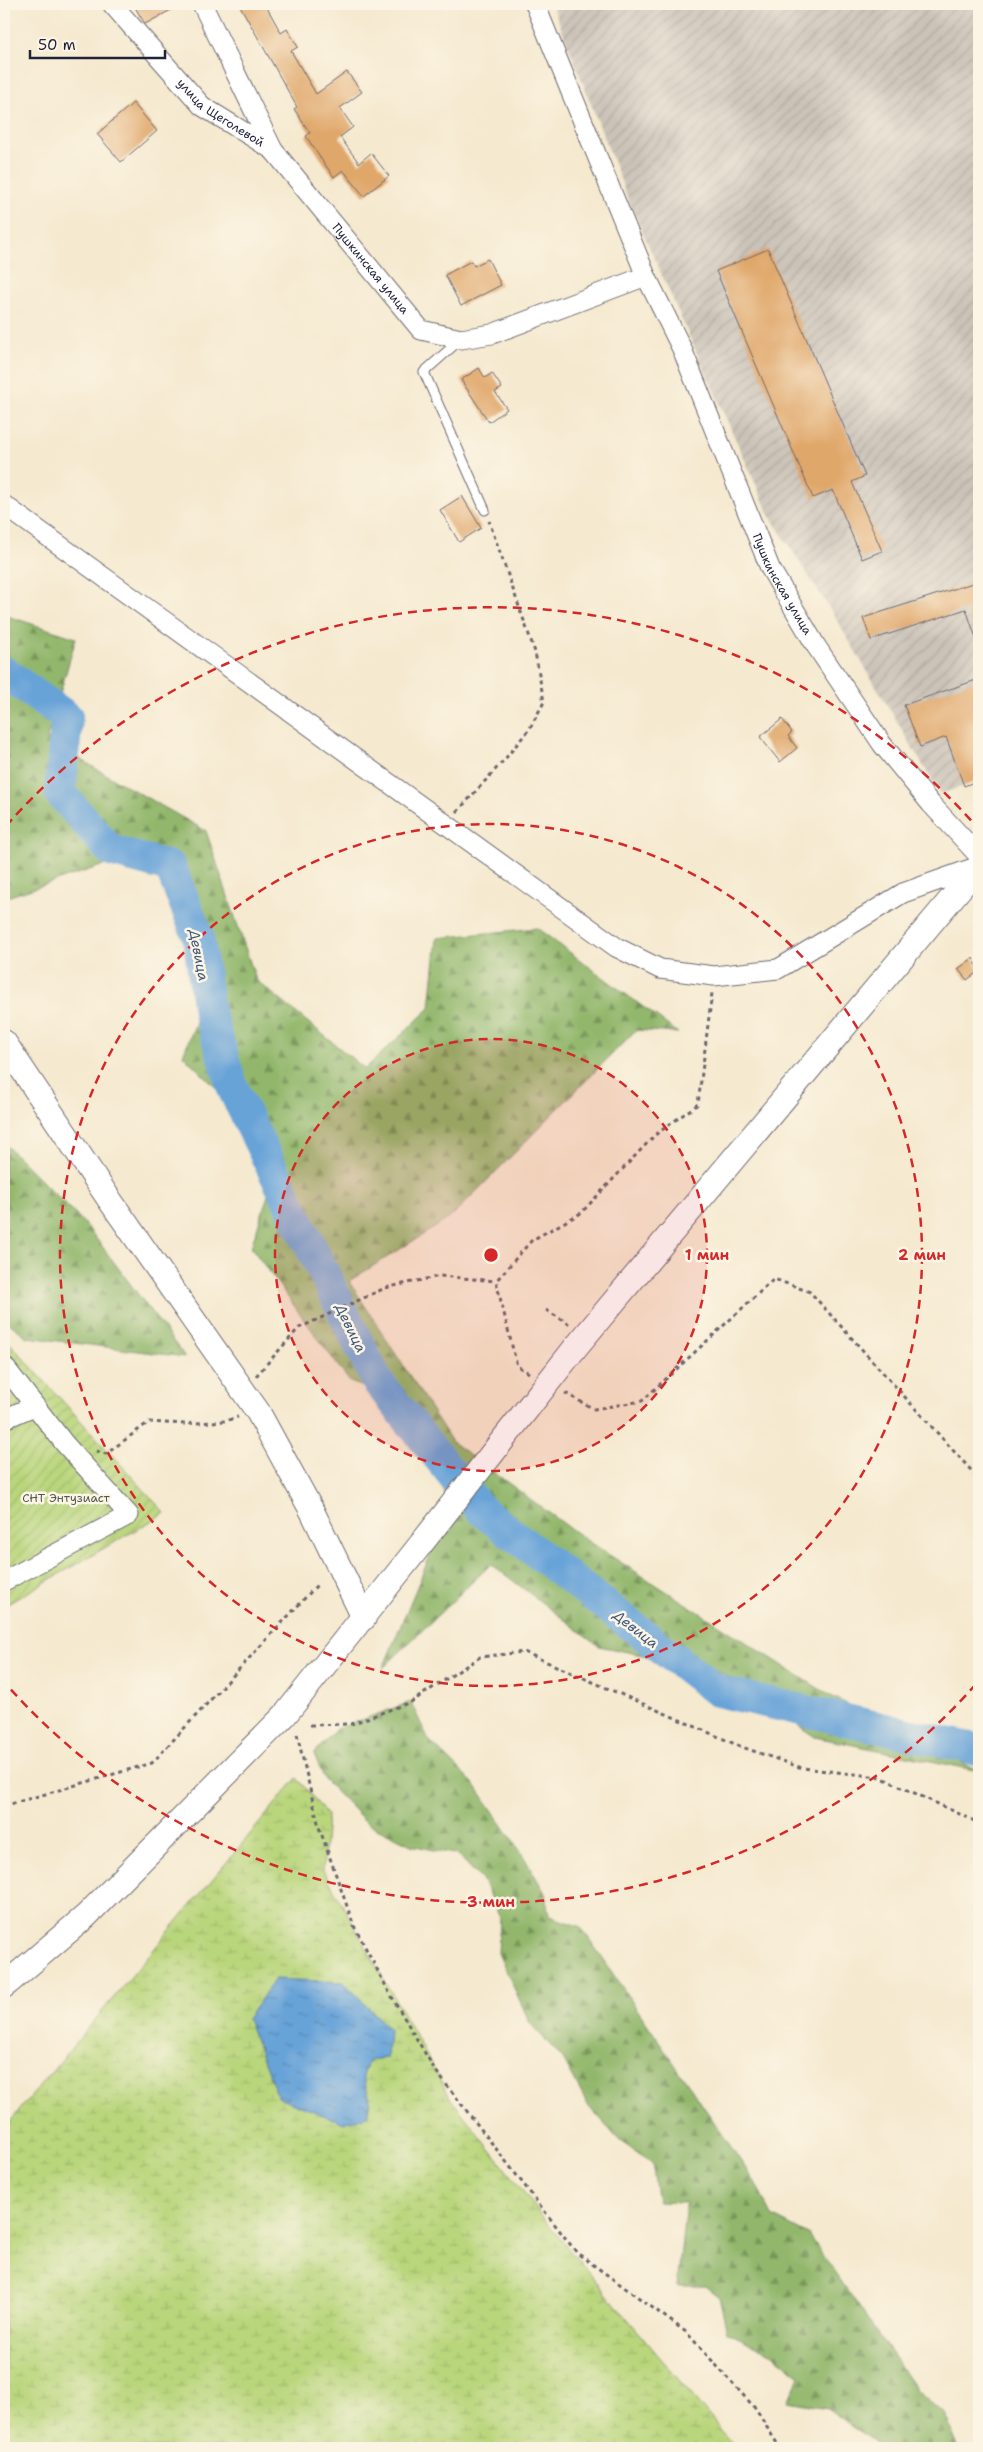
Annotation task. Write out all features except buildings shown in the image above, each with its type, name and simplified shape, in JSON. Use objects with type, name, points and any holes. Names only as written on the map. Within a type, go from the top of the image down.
[{"type":"street","name":"улица Щеголевой","points":[[112,4],[202,106],[273,150]]},
{"type":"street","name":"Пушкинская улица","points":[[202,4],[273,150],[421,330],[461,339],[492,334],[646,276]]},
{"type":"street","name":"Пушкинская улица","points":[[535,4],[646,276],[682,349],[775,576],[816,646],[882,744],[930,804],[979,856]]},
{"type":"street","points":[[4,505],[616,947],[660,969],[714,976],[778,969],[904,893],[979,866]]},
{"type":"street","points":[[4,1986],[86,1916],[202,1801],[285,1715],[421,1544],[574,1338],[962,886],[979,870]]},
{"type":"street","points":[[4,1042],[109,1199],[258,1412],[312,1511],[364,1618]]},
{"type":"street","points":[[4,1366],[64,1443],[129,1515],[4,1581]]},
{"type":"street","points":[[4,1419],[34,1406]]},
{"type":"lane","points":[[461,339],[424,372],[485,510]]},
{"type":"path","points":[[444,824],[470,799],[505,759],[530,728],[544,702],[535,652],[485,510]]},
{"type":"path","points":[[655,1135],[698,1104],[714,976]]},
{"type":"path","points":[[64,1443],[106,1454],[149,1422],[184,1424],[225,1421],[258,1412],[255,1377],[300,1328],[385,1288],[440,1276],[496,1281]]},
{"type":"path","points":[[810,1292],[979,1479]]},
{"type":"path","points":[[546,1310],[574,1338]]},
{"type":"path","points":[[4,1806],[152,1763],[317,1585]]},
{"type":"path","points":[[310,1725],[351,1724],[411,1702],[480,1656],[524,1652],[742,1747],[802,1768],[880,1777],[979,1823]]},
{"type":"path","points":[[297,1734],[319,1827],[354,1926],[434,2070],[577,2253],[686,2332],[754,2407],[780,2448]]},
{"type":"shaded area","points":[[552,4],[979,4],[979,781],[940,794],[835,617],[770,516],[630,204]]},
{"type":"green space","points":[[4,615],[76,638],[47,738],[98,770],[206,831],[256,980],[365,1069],[430,1008],[437,938],[537,928],[678,1033],[636,1030],[450,1218],[349,1281],[452,1442],[589,1542],[829,1695],[979,1771],[815,1737],[718,1671],[599,1646],[491,1564],[383,1668],[450,1508],[413,1405],[350,1382],[251,1247],[282,1153],[183,1055],[218,967],[153,849],[4,898]]},
{"type":"green space","points":[[4,1143],[86,1225],[185,1357],[27,1337],[4,1319]]},
{"type":"green space","name":"СНТ Энтузиаст","points":[[4,1337],[165,1513],[4,1606]]},
{"type":"green space","points":[[411,1702],[428,1739],[475,1785],[521,1852],[545,1893],[549,1916],[581,1927],[755,2182],[772,2216],[810,2236],[917,2391],[945,2415],[959,2448],[879,2448],[872,2440],[827,2408],[788,2401],[800,2376],[774,2355],[727,2332],[719,2297],[705,2286],[677,2286],[686,2203],[658,2202],[652,2163],[620,2141],[589,2107],[563,2059],[530,2023],[498,1953],[500,1918],[483,1881],[458,1855],[411,1845],[367,1823],[325,1780],[314,1754],[336,1729]]},
{"type":"green space","points":[[297,1778],[327,1815],[323,1870],[451,2099],[553,2230],[736,2448],[4,2448],[4,2129]]},
{"type":"water","points":[[275,1979],[344,1982],[389,2029],[387,2058],[368,2060],[363,2077],[370,2100],[367,2116],[344,2123],[278,2097],[247,2019]]},
{"type":"waterway","name":"Девица","points":[[4,672],[67,717],[60,793],[111,851],[170,867],[198,936],[209,1012],[233,1089],[377,1381],[481,1510],[717,1691],[979,1750]]}]
